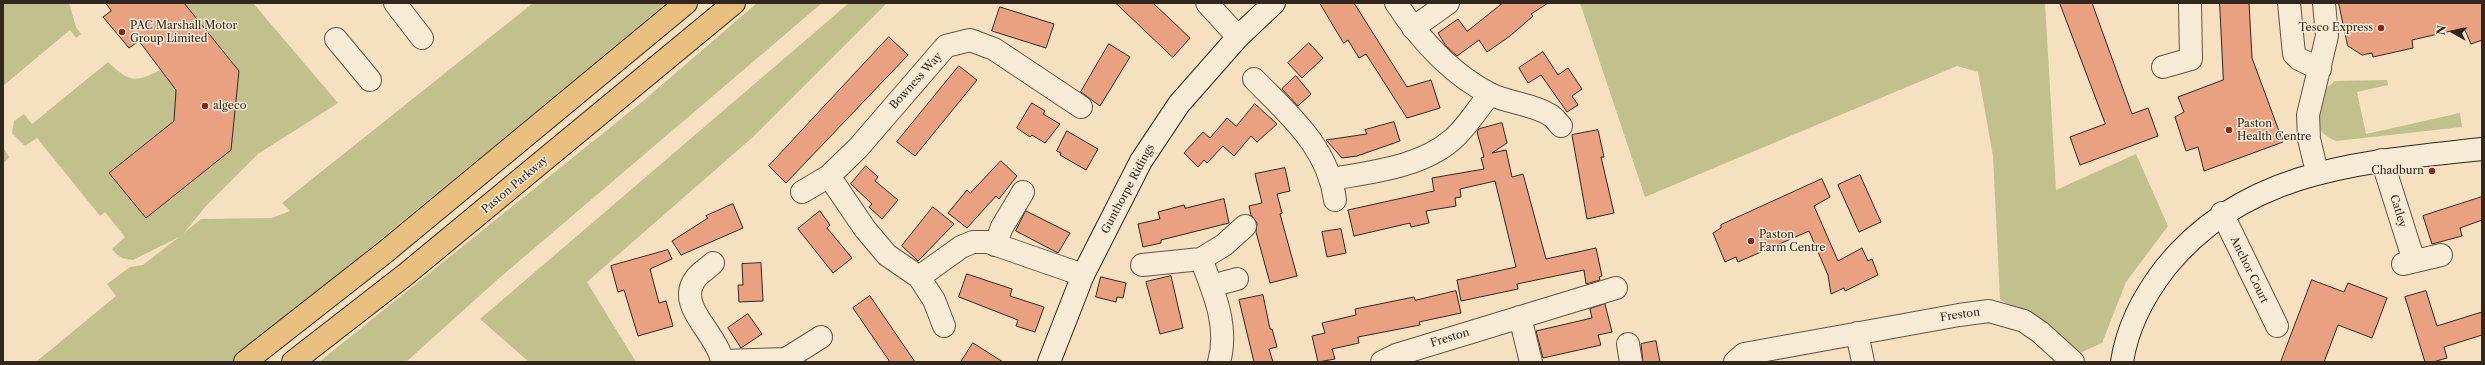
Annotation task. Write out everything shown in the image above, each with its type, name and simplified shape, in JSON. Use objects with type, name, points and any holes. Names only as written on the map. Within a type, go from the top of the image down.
[{"type":"highway","points":[[246,362],[384,253],[686,3]]},
{"type":"highway","name":"Paston Parkway","points":[[293,362],[405,275],[734,3]]},
{"type":"street","points":[[395,3],[422,38]]},
{"type":"street","points":[[1206,3],[1238,37]]},
{"type":"street","name":"Gunthorpe Ridings","points":[[1049,362],[1083,275],[1141,161],[1179,104],[1238,37],[1274,3]]},
{"type":"street","points":[[1396,3],[1413,28],[1439,57],[1490,94],[1551,115],[1561,126]]},
{"type":"street","points":[[1413,28],[1448,3]]},
{"type":"street","points":[[2163,67],[2192,59],[2190,3]]},
{"type":"street","points":[[2289,3],[2294,54],[2299,59],[2320,69]]},
{"type":"street","points":[[2317,172],[2309,139],[2308,115],[2320,69],[2328,28],[2324,3]]},
{"type":"street","points":[[336,39],[370,80]]},
{"type":"street","name":"Bowness Way","points":[[802,192],[829,176],[858,148],[946,46],[970,40],[994,49],[1081,107]]},
{"type":"street","points":[[1254,79],[1310,136],[1332,179],[1335,200]]},
{"type":"street","points":[[1332,179],[1393,168],[1427,155],[1453,139],[1490,94]]},
{"type":"street","points":[[2122,362],[2132,324],[2155,282],[2184,245],[2222,213],[2272,187],[2317,172],[2382,160],[2482,149]]},
{"type":"street","name":"Catley","points":[[2382,160],[2409,263],[2440,255]]},
{"type":"street","points":[[829,176],[865,229],[887,255],[919,277],[934,300],[944,326]]},
{"type":"street","points":[[995,245],[1002,227],[1023,192]]},
{"type":"street","name":"Anchor Court","points":[[2222,213],[2277,326]]},
{"type":"street","points":[[1142,265],[1201,259],[1224,246],[1245,226]]},
{"type":"street","points":[[919,277],[961,247],[972,242],[995,245],[1083,275]]},
{"type":"street","points":[[1201,259],[1211,286],[1222,325],[1219,362]]},
{"type":"street","points":[[713,263],[696,278],[691,300],[693,309],[717,344],[722,362],[786,359],[821,336]]},
{"type":"street","points":[[1211,286],[1237,279]]},
{"type":"street","name":"Freston","points":[[1382,362],[1396,355],[1616,288]]},
{"type":"street","name":"Freston","points":[[1735,362],[1744,354],[1989,311],[2024,321],[2040,332],[2072,362]]},
{"type":"street","points":[[1520,317],[1531,362]]},
{"type":"street","points":[[1857,333],[1863,362]]},
{"type":"shaded area","points":[[3,3],[69,3],[76,27],[81,34],[76,38],[70,30],[3,86]]},
{"type":"shaded area","points":[[184,3],[253,3],[338,103],[258,154],[206,206],[184,233],[201,219],[272,218],[290,211],[282,203],[533,3],[667,3],[232,362],[36,362],[116,296],[107,284],[130,267],[143,265],[179,237],[133,260],[116,254],[112,249],[125,237],[105,212],[100,216],[37,138],[25,146],[12,133],[14,121],[24,114],[32,124],[108,62],[122,74],[134,79],[146,77],[162,69],[176,90],[174,121],[109,173],[147,218],[231,150],[239,71]]},
{"type":"shaded area","points":[[757,3],[822,3],[497,280],[406,362],[319,362],[643,101]]},
{"type":"shaded area","points":[[849,3],[887,3],[753,137],[587,282],[636,362],[529,362],[480,319]]},
{"type":"shaded area","points":[[1580,3],[2045,3],[2056,190],[2136,154],[2168,226],[2126,282],[2102,343],[2080,353],[2000,299],[1993,156],[1978,72],[1957,66],[1645,197]]},
{"type":"shaded area","points":[[2387,80],[2388,85],[2357,92],[2366,134],[2460,113],[2462,127],[2336,141],[2328,137],[2319,128],[2317,117],[2318,95],[2335,81]]},
{"type":"shaded area","points":[[3,147],[9,157],[5,162],[3,162]]},
{"type":"building","name":"algeco","points":[[106,3],[184,3],[239,71],[231,150],[146,218],[109,173],[174,121],[176,90],[139,41],[129,48],[103,17],[111,11]]},
{"type":"building","points":[[1116,3],[1153,3],[1190,38],[1173,57]]},
{"type":"building","points":[[1320,3],[1354,3],[1407,87],[1431,80],[1440,108],[1407,118],[1366,54],[1359,58],[1348,40],[1344,43]]},
{"type":"building","points":[[1503,3],[1548,3],[1531,14],[1533,16],[1510,36],[1487,52],[1479,40],[1457,56],[1446,46],[1438,33],[1458,19],[1467,31]]},
{"type":"building","points":[[2060,3],[2092,3],[2132,114],[2148,108],[2158,136],[2080,165],[2070,137],[2105,124]]},
{"type":"building","name":"Paston Health Centre","points":[[2220,3],[2249,3],[2252,58],[2283,142],[2204,171],[2198,147],[2186,151],[2175,117],[2184,112],[2178,97],[2223,80]]},
{"type":"building","points":[[2339,3],[2482,3],[2482,40],[2471,44],[2464,28],[2412,40],[2413,48],[2373,57],[2372,53],[2362,55],[2348,46]]},
{"type":"building","points":[[1000,7],[1054,24],[1046,48],[992,31]]},
{"type":"building","points":[[889,37],[908,55],[786,183],[769,166]]},
{"type":"building","points":[[1309,43],[1323,58],[1302,78],[1288,63]]},
{"type":"building","points":[[1109,44],[1130,57],[1100,106],[1081,92]]},
{"type":"building","points":[[1543,52],[1558,75],[1568,68],[1582,89],[1572,96],[1578,105],[1567,112],[1541,75],[1528,83],[1519,68]]},
{"type":"building","points":[[959,66],[977,80],[915,156],[897,142]]},
{"type":"building","points":[[1296,76],[1311,94],[1298,106],[1282,89]]},
{"type":"building","points":[[1032,103],[1045,111],[1043,114],[1060,124],[1045,143],[1032,135],[1030,137],[1017,128]]},
{"type":"building","points":[[1255,104],[1277,124],[1257,142],[1251,136],[1234,156],[1223,146],[1207,163],[1204,160],[1198,167],[1184,153],[1203,132],[1210,138],[1227,118],[1236,126]]},
{"type":"building","points":[[1394,122],[1400,141],[1357,156],[1342,158],[1326,140],[1367,134],[1365,130]]},
{"type":"building","points":[[1502,123],[1507,143],[1492,153],[1506,150],[1512,177],[1523,174],[1546,259],[1596,248],[1602,276],[1599,277],[1600,280],[1586,284],[1584,270],[1517,284],[1518,289],[1461,301],[1457,280],[1516,267],[1495,181],[1460,189],[1461,197],[1455,198],[1456,206],[1426,211],[1429,223],[1411,227],[1410,223],[1354,236],[1348,210],[1434,191],[1432,178],[1484,169],[1481,158],[1484,157],[1477,132],[1479,129]]},
{"type":"building","points":[[1598,130],[1604,157],[1601,157],[1614,213],[1587,219],[1572,135]]},
{"type":"building","points":[[1067,131],[1098,149],[1086,170],[1060,155],[1061,153],[1057,151]]},
{"type":"building","points":[[1001,161],[1017,176],[999,199],[996,196],[967,228],[948,213],[967,190],[970,193]]},
{"type":"building","points":[[866,166],[878,177],[875,181],[898,200],[882,219],[869,207],[872,204],[851,184]]},
{"type":"building","points":[[1285,168],[1290,191],[1277,194],[1282,213],[1280,214],[1297,276],[1270,283],[1256,232],[1257,223],[1251,215],[1249,206],[1262,203],[1255,174]]},
{"type":"building","points":[[1860,175],[1881,222],[1859,232],[1838,185]]},
{"type":"building","name":"Paston Farm Centre","points":[[1822,179],[1830,197],[1814,206],[1838,261],[1862,248],[1868,261],[1872,259],[1878,275],[1845,291],[1844,288],[1831,294],[1828,275],[1809,231],[1738,262],[1736,257],[1725,262],[1713,233],[1721,228],[1721,225]]},
{"type":"building","points":[[2482,197],[2482,220],[2460,228],[2462,236],[2432,244],[2423,216]]},
{"type":"building","points":[[1224,199],[1229,223],[1161,240],[1161,243],[1143,247],[1138,224],[1160,219],[1158,212],[1184,205],[1185,208]]},
{"type":"building","points":[[733,204],[743,228],[681,255],[672,241],[708,218],[706,216]]},
{"type":"building","points":[[933,207],[954,224],[918,261],[902,246]]},
{"type":"building","points":[[820,211],[830,225],[827,228],[852,258],[833,273],[798,229]]},
{"type":"building","points":[[1026,211],[1070,233],[1058,253],[1016,231]]},
{"type":"building","points":[[1341,229],[1346,253],[1327,257],[1322,232]]},
{"type":"building","points":[[668,250],[672,259],[650,269],[659,303],[666,301],[673,326],[638,336],[624,290],[618,292],[611,266]]},
{"type":"building","points":[[761,263],[763,301],[739,302],[738,285],[743,285],[742,264]]},
{"type":"building","points":[[967,274],[1012,289],[1010,296],[1044,307],[1035,332],[1016,326],[1018,320],[959,297]]},
{"type":"building","points":[[1171,276],[1183,328],[1160,334],[1146,282]]},
{"type":"building","points":[[1101,277],[1126,283],[1123,298],[1117,297],[1116,302],[1096,297]]},
{"type":"building","points":[[2312,280],[2344,292],[2348,283],[2387,298],[2372,338],[2338,325],[2324,362],[2281,362]]},
{"type":"building","points":[[1456,291],[1461,313],[1419,322],[1420,325],[1358,337],[1359,343],[1332,349],[1335,359],[1318,362],[1312,336],[1325,333],[1322,323],[1356,315],[1355,309],[1414,297],[1415,300]]},
{"type":"building","points":[[2426,291],[2437,326],[2482,312],[2482,335],[2444,347],[2447,358],[2433,362],[2425,362],[2405,297]]},
{"type":"building","points":[[1263,295],[1270,329],[1272,329],[1277,347],[1269,349],[1273,362],[1254,362],[1239,300]]},
{"type":"building","points":[[870,296],[915,362],[890,362],[853,308]]},
{"type":"building","points":[[1605,304],[1612,332],[1598,335],[1601,345],[1543,358],[1536,331],[1592,318],[1590,309]]},
{"type":"building","points":[[748,314],[762,334],[741,348],[728,328]]},
{"type":"building","points":[[1656,341],[1660,362],[1643,362],[1641,344]]},
{"type":"building","points":[[973,343],[1003,362],[961,362]]},
{"type":"place","name":"Tesco Express","points":[[2381,28]]},
{"type":"place","name":"PAC Marshall Motor Group Limited","points":[[122,32]]},
{"type":"place","name":"algeco","points":[[205,106]]},
{"type":"place","name":"Paston Health Centre","points":[[2229,130]]},
{"type":"place","name":"Chadburn","points":[[2432,171]]},
{"type":"place","name":"Paston Farm Centre","points":[[1751,241]]}]
